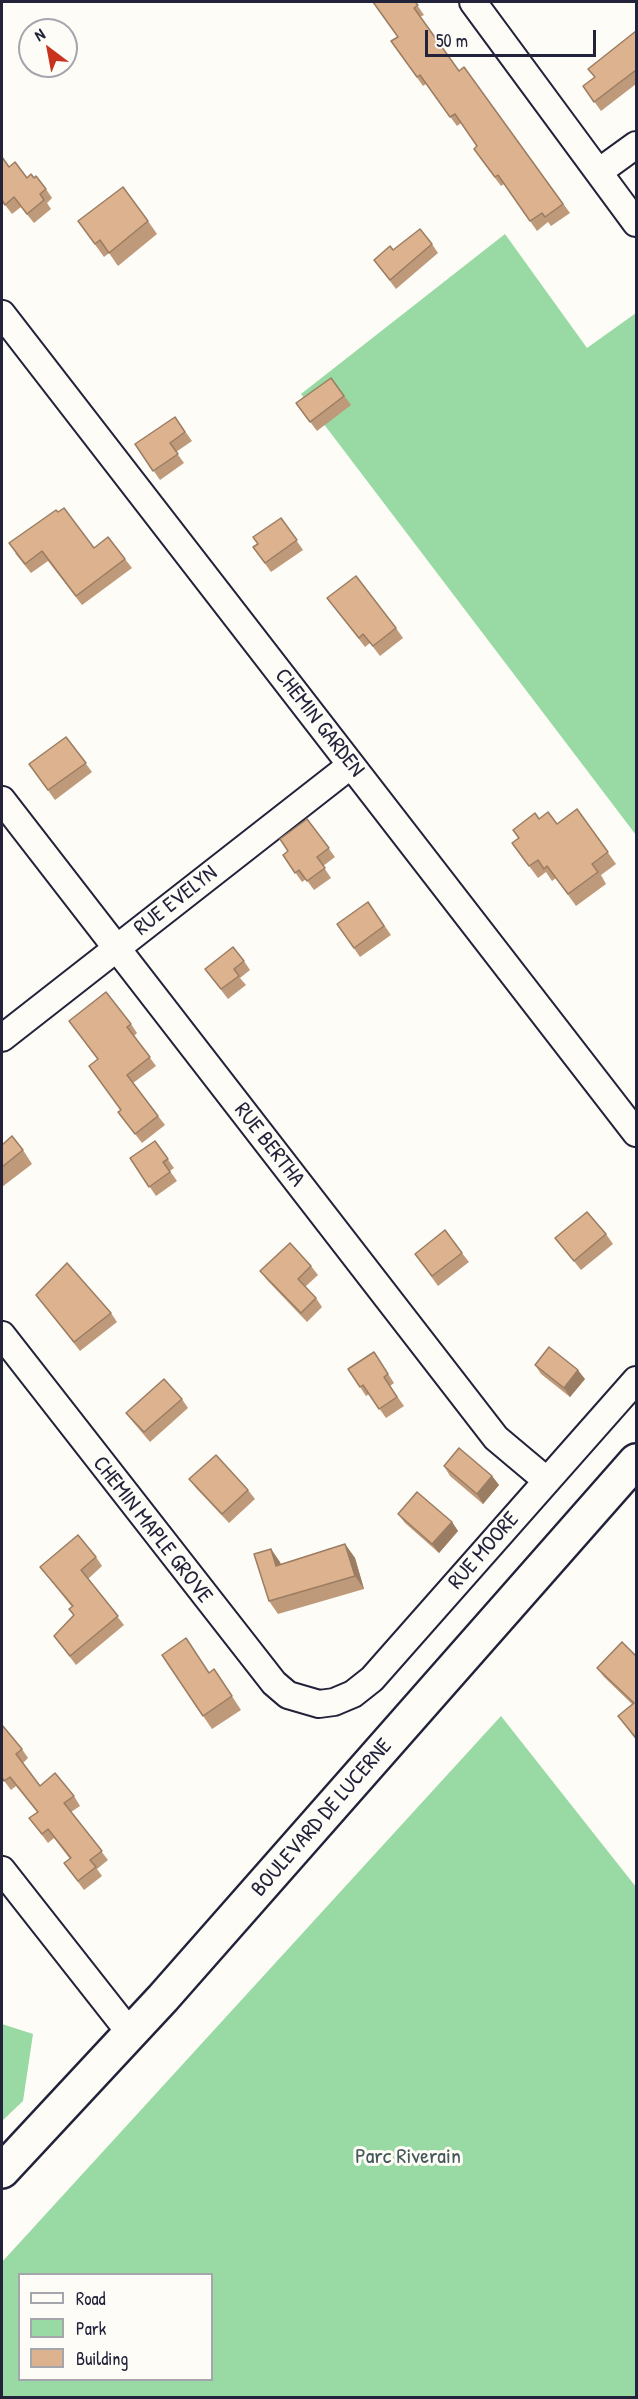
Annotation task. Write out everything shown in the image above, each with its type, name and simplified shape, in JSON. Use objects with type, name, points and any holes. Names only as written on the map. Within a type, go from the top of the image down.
[{"type":"main road","name":"BOULEVARD DE LUCERNE","points":[[2,2171],[131,2034],[636,1461]]},
{"type":"street","points":[[474,2],[636,223]]},
{"type":"street","points":[[600,171],[636,145]]},
{"type":"street","name":"CHEMIN GARDEN","points":[[2,314],[636,1133]]},
{"type":"street","name":"RUE EVELYN","points":[[2,1038],[351,765]]},
{"type":"street","name":"RUE BERTHA","points":[[2,800],[496,1438],[546,1480]]},
{"type":"street","name":"CHEMIN MAPLE GROVE","points":[[2,1335],[176,1561],[274,1683],[288,1695],[319,1704]]},
{"type":"street","name":"RUE MOORE","points":[[319,1704],[334,1702],[353,1694],[372,1679],[636,1380]]},
{"type":"street","points":[[2,1870],[131,2034]]},
{"type":"green space","points":[[505,234],[587,348],[636,313],[636,835],[301,394]]},
{"type":"green space","name":"Parc Riverain","points":[[501,1716],[636,1887],[636,2397],[2,2397],[2,2262]]},
{"type":"green space","points":[[2,2024],[33,2034],[23,2101],[2,2121]]},
{"type":"building","points":[[373,2],[415,2],[418,5],[414,8],[459,71],[464,67],[563,204],[545,217],[542,213],[530,221],[498,175],[495,177],[474,149],[477,146],[455,114],[450,117],[420,75],[417,77],[391,41],[398,37]]},
{"type":"building","points":[[636,31],[636,70],[594,102],[583,86],[595,77],[588,69]]},
{"type":"building","points":[[2,157],[9,167],[15,162],[27,178],[31,174],[34,178],[36,176],[46,189],[40,194],[44,200],[27,214],[14,197],[5,205],[2,200]]},
{"type":"building","points":[[123,187],[148,221],[109,253],[100,240],[95,244],[78,221]]},
{"type":"building","points":[[420,229],[432,244],[390,280],[374,260],[390,246],[393,250]]},
{"type":"building","points":[[331,378],[344,396],[310,422],[296,403]]},
{"type":"building","points":[[175,417],[185,432],[170,443],[178,454],[153,471],[135,444]]},
{"type":"building","points":[[64,508],[94,548],[108,537],[125,559],[76,596],[42,551],[25,564],[9,543],[56,510],[58,512]]},
{"type":"building","points":[[281,518],[297,540],[265,563],[253,547],[258,544],[253,537]]},
{"type":"building","points":[[356,576],[396,628],[373,646],[363,634],[359,638],[327,598]]},
{"type":"building","points":[[66,737],[86,763],[48,790],[29,764]]},
{"type":"building","points":[[577,809],[608,852],[592,864],[598,872],[568,894],[547,866],[544,869],[538,860],[529,866],[512,843],[519,838],[513,830],[535,813],[539,819],[548,812],[557,824]]},
{"type":"building","points":[[307,819],[329,848],[317,857],[325,868],[307,881],[299,870],[295,873],[283,855],[288,851],[280,839]]},
{"type":"building","points":[[368,902],[384,926],[354,948],[337,924]]},
{"type":"building","points":[[233,947],[244,961],[234,969],[239,976],[221,989],[205,969]]},
{"type":"building","points":[[106,992],[131,1024],[127,1027],[150,1057],[127,1075],[158,1116],[135,1134],[118,1112],[121,1110],[89,1066],[98,1059],[69,1021]]},
{"type":"building","points":[[12,1136],[23,1150],[2,1167],[2,1145]]},
{"type":"building","points":[[155,1141],[168,1159],[163,1162],[170,1172],[149,1187],[130,1158]]},
{"type":"building","points":[[587,1212],[606,1234],[574,1261],[555,1238]]},
{"type":"building","points":[[445,1230],[462,1253],[432,1276],[415,1254]]},
{"type":"building","points":[[290,1243],[311,1266],[298,1279],[316,1298],[301,1313],[260,1271]]},
{"type":"building","points":[[67,1263],[111,1313],[74,1342],[36,1295]]},
{"type":"building","points":[[549,1347],[578,1370],[564,1388],[535,1365]]},
{"type":"building","points":[[374,1352],[388,1374],[384,1377],[397,1397],[379,1409],[363,1385],[360,1387],[348,1369]]},
{"type":"building","points":[[164,1379],[182,1399],[144,1432],[126,1413]]},
{"type":"building","points":[[459,1448],[492,1476],[477,1494],[444,1466]]},
{"type":"building","points":[[216,1455],[248,1490],[222,1514],[189,1479]]},
{"type":"building","points":[[417,1492],[452,1522],[432,1544],[398,1514]]},
{"type":"building","points":[[78,1535],[96,1557],[81,1570],[118,1616],[70,1656],[54,1636],[74,1615],[69,1609],[73,1606],[40,1567]]},
{"type":"building","points":[[345,1544],[355,1576],[269,1601],[254,1554],[271,1549],[276,1566]]},
{"type":"building","points":[[186,1638],[209,1673],[214,1669],[232,1696],[203,1716],[162,1655]]},
{"type":"building","points":[[622,1642],[636,1656],[636,1738],[618,1716],[634,1703],[597,1668]]},
{"type":"building","points":[[2,1725],[22,1749],[16,1754],[40,1786],[55,1773],[74,1796],[64,1803],[102,1851],[90,1860],[96,1867],[78,1881],[64,1863],[71,1858],[48,1829],[42,1834],[29,1818],[38,1812],[10,1777],[4,1781],[2,1777]]}]
